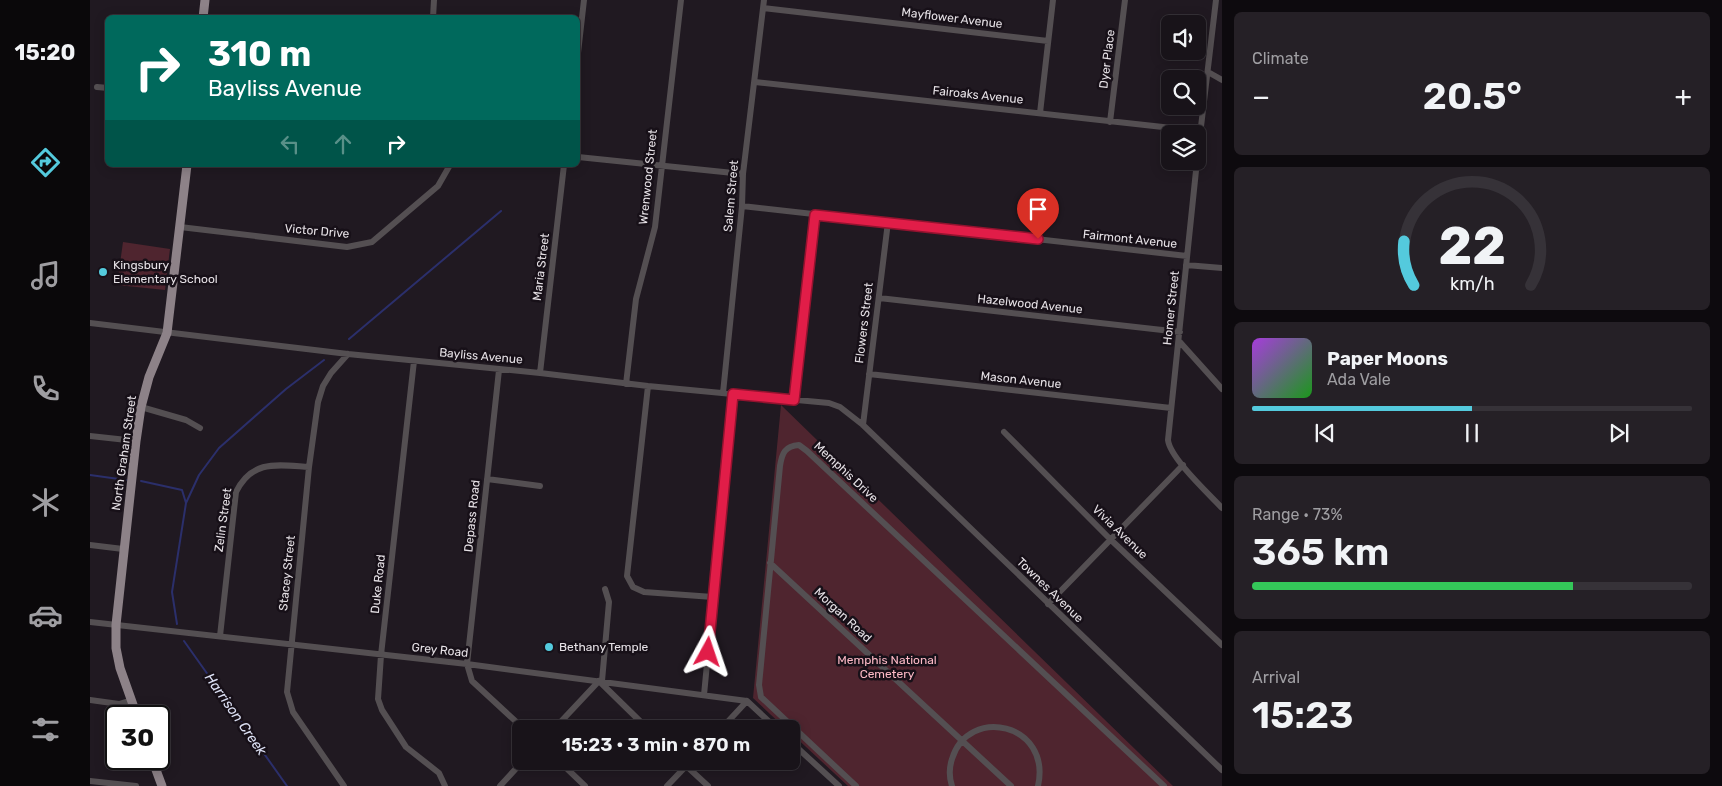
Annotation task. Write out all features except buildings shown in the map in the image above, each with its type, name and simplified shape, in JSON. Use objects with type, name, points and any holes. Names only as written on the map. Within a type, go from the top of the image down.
[{"type":"main road","points":[[203,15],[205,0]]},
{"type":"main road","name":"North Graham Street","points":[[134,705],[120,668],[116,648],[116,625],[123,549],[141,407],[149,377],[167,333],[187,167]]},
{"type":"main road","points":[[156,770],[162,786]]},
{"type":"street","points":[[433,15],[434,0]]},
{"type":"street","points":[[580,35],[584,0]]},
{"type":"street","name":"Wrenwood Street","points":[[626,384],[636,299],[655,227],[681,0]]},
{"type":"street","name":"Salem Street","points":[[723,393],[742,206],[743,174],[764,0]]},
{"type":"street","points":[[1040,114],[1053,0]]},
{"type":"street","name":"Dyer Place","points":[[1110,122],[1125,0]]},
{"type":"street","points":[[1201,125],[1216,0]]},
{"type":"street","name":"Mayflower Avenue","points":[[763,8],[1048,40]]},
{"type":"street","points":[[1208,72],[1222,80]]},
{"type":"street","name":"Fairoaks Avenue","points":[[755,82],[1161,128]]},
{"type":"street","points":[[97,87],[105,88]]},
{"type":"street","points":[[580,157],[743,174]]},
{"type":"street","name":"Victor Drive","points":[[180,227],[347,247],[372,242],[438,186],[449,167]]},
{"type":"street","name":"Maria Street","points":[[540,372],[564,167]]},
{"type":"street","name":"Homer Street","points":[[1183,465],[1175,455],[1168,440],[1196,170]]},
{"type":"street","name":"Fairmont Avenue","points":[[742,206],[1187,256]]},
{"type":"street","points":[[794,400],[815,215]]},
{"type":"street","name":"Flowers Street","points":[[864,426],[888,222]]},
{"type":"street","name":"Fairmont Avenue","points":[[1186,265],[1222,268]]},
{"type":"street","name":"Hazelwood Avenue","points":[[879,298],[1180,332]]},
{"type":"street","name":"Bayliss Avenue","points":[[90,323],[348,354],[499,370],[540,372],[626,384],[829,402],[840,407],[864,426]]},
{"type":"street","points":[[1179,342],[1222,389]]},
{"type":"street","name":"Stacey Street","points":[[344,786],[293,712],[287,692],[309,467],[318,402],[323,386],[348,354]]},
{"type":"street","name":"Duke Road","points":[[414,361],[381,655],[378,698],[382,710],[406,747],[439,773],[445,786]]},
{"type":"street","name":"Depass Road","points":[[467,664],[499,370]]},
{"type":"street","name":"Mason Avenue","points":[[869,374],[1171,408]]},
{"type":"street","points":[[648,386],[626,576],[633,586],[644,592],[713,598]]},
{"type":"street","points":[[704,695],[733,394]]},
{"type":"street","points":[[141,407],[186,420],[200,428]]},
{"type":"street","name":"Townes Avenue","points":[[864,426],[1222,770]]},
{"type":"street","name":"Vivia Avenue","points":[[1004,432],[1110,539],[1222,645]]},
{"type":"street","points":[[90,436],[136,441]]},
{"type":"street","name":"Memphis Drive","points":[[856,786],[762,697],[759,685],[782,454],[787,447],[799,445],[807,451],[1164,786]]},
{"type":"street","name":"Zelin Street","points":[[220,636],[236,492],[242,480],[256,469],[272,464],[309,467]]},
{"type":"street","points":[[1048,604],[1183,465],[1222,508]]},
{"type":"street","points":[[487,478],[540,486]]},
{"type":"street","points":[[90,545],[123,549]]},
{"type":"street","name":"Morgan Road","points":[[770,563],[1011,786]]},
{"type":"street","points":[[563,720],[601,681],[610,602],[605,589]]},
{"type":"street","name":"Grey Road","points":[[90,622],[467,664],[747,701]]},
{"type":"street","points":[[467,664],[472,681],[514,720]]},
{"type":"street","points":[[601,681],[639,720]]},
{"type":"street","points":[[90,700],[119,704],[132,700]]},
{"type":"street","points":[[729,720],[747,701],[767,720]]},
{"type":"street","points":[[952,786],[950,766],[954,752],[962,741],[975,731],[990,727],[1006,728],[1020,734],[1032,744],[1039,758],[1041,774],[1038,786]]},
{"type":"street","points":[[800,751],[836,785]]},
{"type":"street","points":[[500,786],[515,770]]},
{"type":"street","points":[[568,770],[585,786]]},
{"type":"street","points":[[667,786],[680,770]]},
{"type":"street","points":[[693,770],[708,786]]},
{"type":"street","points":[[90,781],[136,786]]},
{"type":"green space","points":[[123,242],[170,249],[165,290],[117,285]]},
{"type":"green space","name":"Memphis National Cemetery","points":[[781,405],[1173,786],[848,786],[800,741],[800,720],[776,720],[753,698]]},
{"type":"waterway","points":[[349,339],[501,211]]},
{"type":"waterway","points":[[186,503],[199,475],[219,448],[286,389],[324,360]]},
{"type":"waterway","name":"Harrison Creek","points":[[90,475],[126,480]]},
{"type":"waterway","name":"Harrison Creek","points":[[141,481],[182,490],[186,503],[172,592],[177,624]]},
{"type":"waterway","name":"Harrison Creek","points":[[184,641],[287,786]]},
{"type":"place","name":"Kingsbury Elementary School","points":[[103,272]]},
{"type":"place","name":"Bethany Temple","points":[[549,647]]},
{"type":"route","points":[[708,652],[733,394],[794,400],[815,215],[1038,239]]}]
